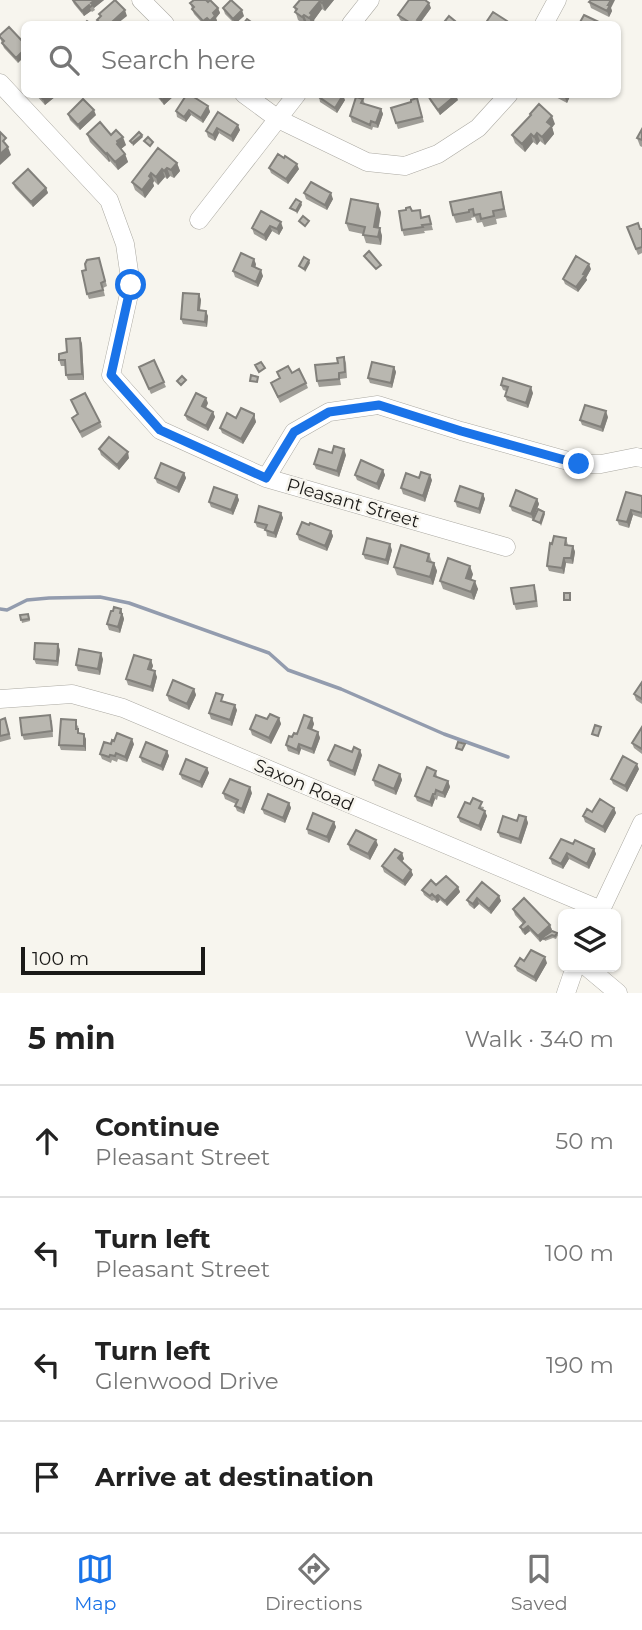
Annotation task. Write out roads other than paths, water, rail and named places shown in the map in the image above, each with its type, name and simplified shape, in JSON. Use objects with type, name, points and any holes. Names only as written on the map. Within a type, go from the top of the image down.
[{"type":"street","points":[[353,21],[370,0]]},
{"type":"street","points":[[546,21],[557,0]]},
{"type":"street","name":"Pleasant Street","points":[[0,83],[109,200],[125,244],[131,285],[111,375],[160,430],[266,478],[506,547]]},
{"type":"street","points":[[249,98],[278,119],[367,162],[405,166],[438,155],[478,128],[505,98]]},
{"type":"street","points":[[199,219],[294,98]]},
{"type":"street","points":[[266,478],[294,432],[329,412],[379,405],[579,464],[642,458]]},
{"type":"street","name":"Saxon Road","points":[[0,699],[72,694],[123,708],[593,909]]},
{"type":"street","points":[[601,909],[642,822]]},
{"type":"street","points":[[566,993],[573,972]]},
{"type":"street","points":[[593,972],[618,993]]},
{"type":"waterway","points":[[0,609],[7,610],[27,600],[49,598],[100,597],[129,603],[269,653],[288,670],[341,689],[444,734],[508,757]]}]
